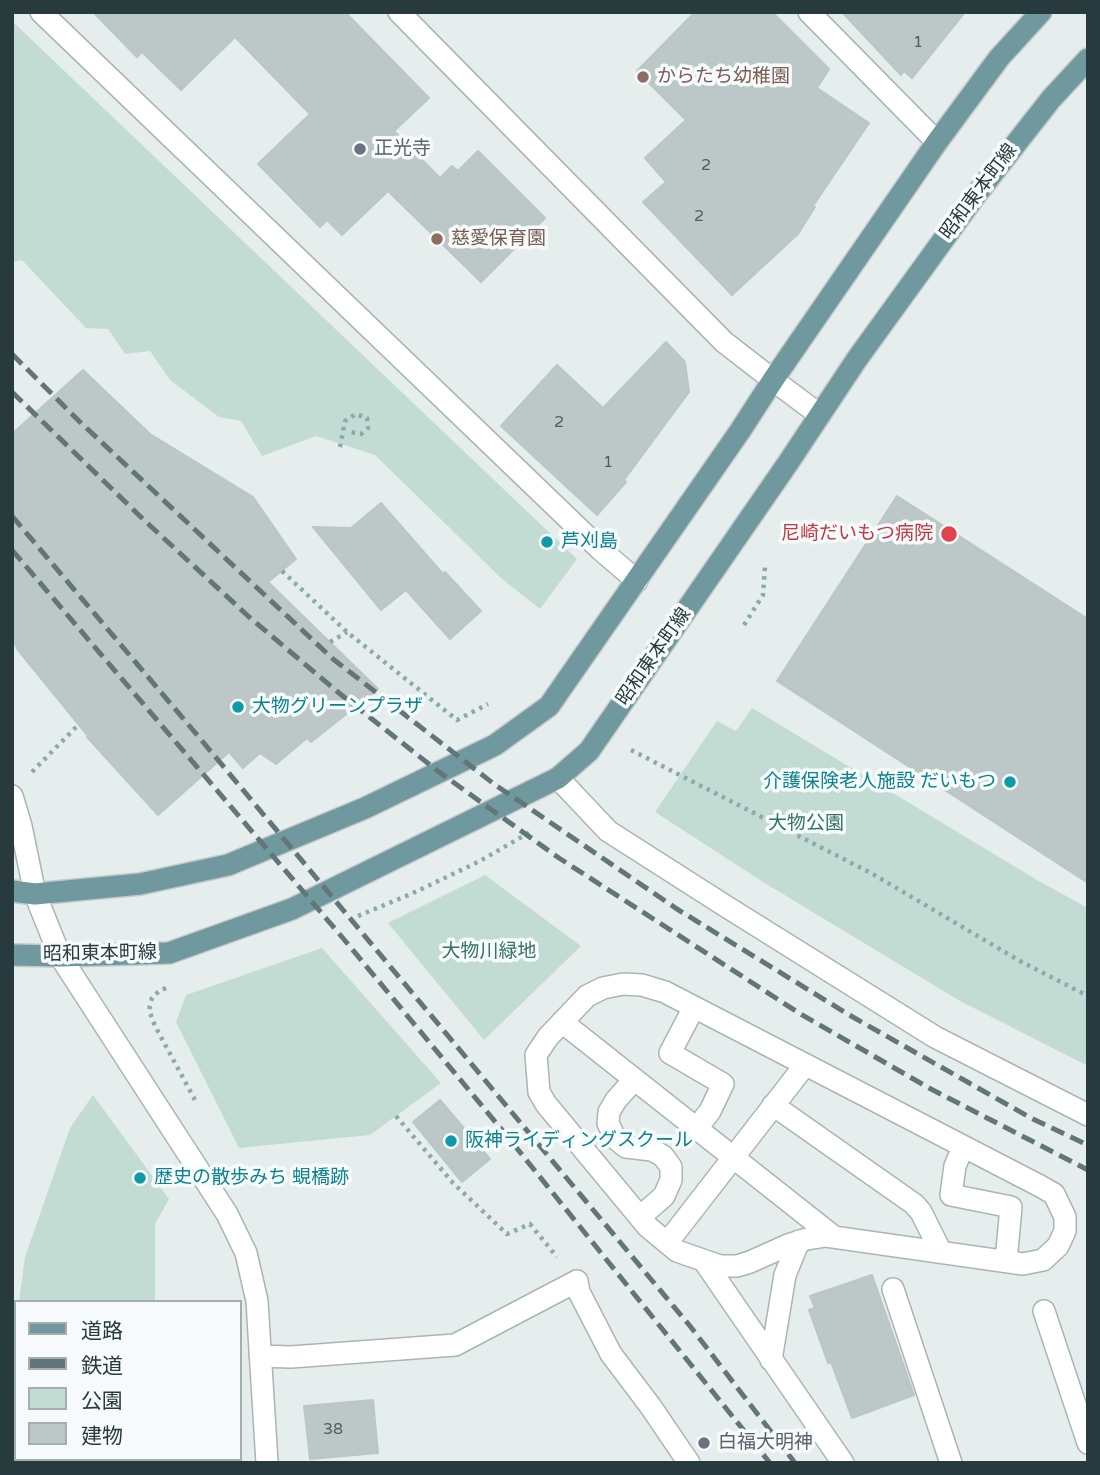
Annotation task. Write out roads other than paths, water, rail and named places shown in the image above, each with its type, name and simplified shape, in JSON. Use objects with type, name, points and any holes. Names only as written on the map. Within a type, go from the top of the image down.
[{"type":"main road","points":[[12,891],[35,894],[140,884],[228,865],[365,808],[495,746],[549,706],[937,142],[999,58],[1041,12]]},
{"type":"main road","name":"昭和東本町線","points":[[12,955],[169,953],[292,909],[558,778],[589,751],[857,359],[975,195],[1051,99],[1088,59]]},
{"type":"street","points":[[41,12],[601,550],[637,581]]},
{"type":"street","points":[[399,12],[724,342],[820,415]]},
{"type":"street","points":[[809,12],[937,142]]},
{"type":"street","points":[[558,778],[607,831],[716,901],[935,1037],[1088,1115]]},
{"type":"street","points":[[12,796],[35,894],[60,956],[227,1214],[246,1253],[257,1301],[267,1463]]},
{"type":"street","points":[[623,984],[642,985],[665,992],[1054,1194],[1065,1217],[1065,1231],[1058,1246],[1043,1260],[1023,1264],[834,1237],[799,1241],[737,1266],[720,1266],[677,1251],[648,1227],[539,1092],[536,1055],[562,1022],[587,996],[603,988],[623,984]]},
{"type":"street","points":[[694,1007],[670,1054],[723,1084],[710,1111],[696,1128]]},
{"type":"street","points":[[562,1022],[834,1237]]},
{"type":"street","points":[[667,1243],[805,1065]]},
{"type":"street","points":[[634,1080],[616,1100],[609,1112],[608,1123],[615,1138],[626,1147],[652,1150],[663,1156],[671,1167],[671,1180],[664,1196],[640,1217]]},
{"type":"street","points":[[773,1105],[914,1204],[921,1212],[941,1252]]},
{"type":"street","points":[[963,1147],[955,1166],[950,1195],[1012,1207],[1006,1261]]},
{"type":"street","points":[[771,1360],[785,1275],[799,1241]]},
{"type":"street","points":[[704,1261],[843,1463]]},
{"type":"street","points":[[261,1356],[291,1357],[455,1345],[577,1281],[579,1292],[611,1354],[690,1463]]},
{"type":"street","points":[[893,1289],[951,1463]]},
{"type":"street","points":[[1044,1311],[1088,1443]]},
{"type":"railway","points":[[12,354],[80,422],[333,659],[494,784],[677,909],[851,1016],[1031,1118],[1088,1145]]},
{"type":"railway","points":[[12,392],[248,616],[439,772],[559,858],[799,1013],[929,1088],[1088,1170]]},
{"type":"railway","points":[[12,516],[690,1326],[795,1463]]},
{"type":"railway","points":[[12,550],[342,937],[507,1136],[770,1463]]},
{"type":"place","name":"からたち幼稚園","points":[[643,77]]},
{"type":"place","name":"正光寺","points":[[360,149]]},
{"type":"place","name":"慈愛保育園","points":[[437,239]]},
{"type":"place","name":"尼崎だいもつ病院","points":[[949,534]]},
{"type":"place","name":"芦刈島","points":[[547,542]]},
{"type":"place","name":"大物グリーンプラザ","points":[[238,707]]},
{"type":"place","name":"介護保険老人施設 だいもつ","points":[[1010,782]]},
{"type":"place","name":"阪神ライディングスクール","points":[[451,1141]]},
{"type":"place","name":"歴史の散歩みち 蜆橋跡","points":[[140,1178]]},
{"type":"place","name":"白福大明神","points":[[704,1443]]},
{"type":"park label","name":"大物公園","points":[[806,824]]},
{"type":"park label","name":"大物川緑地","points":[[489,952]]}]
